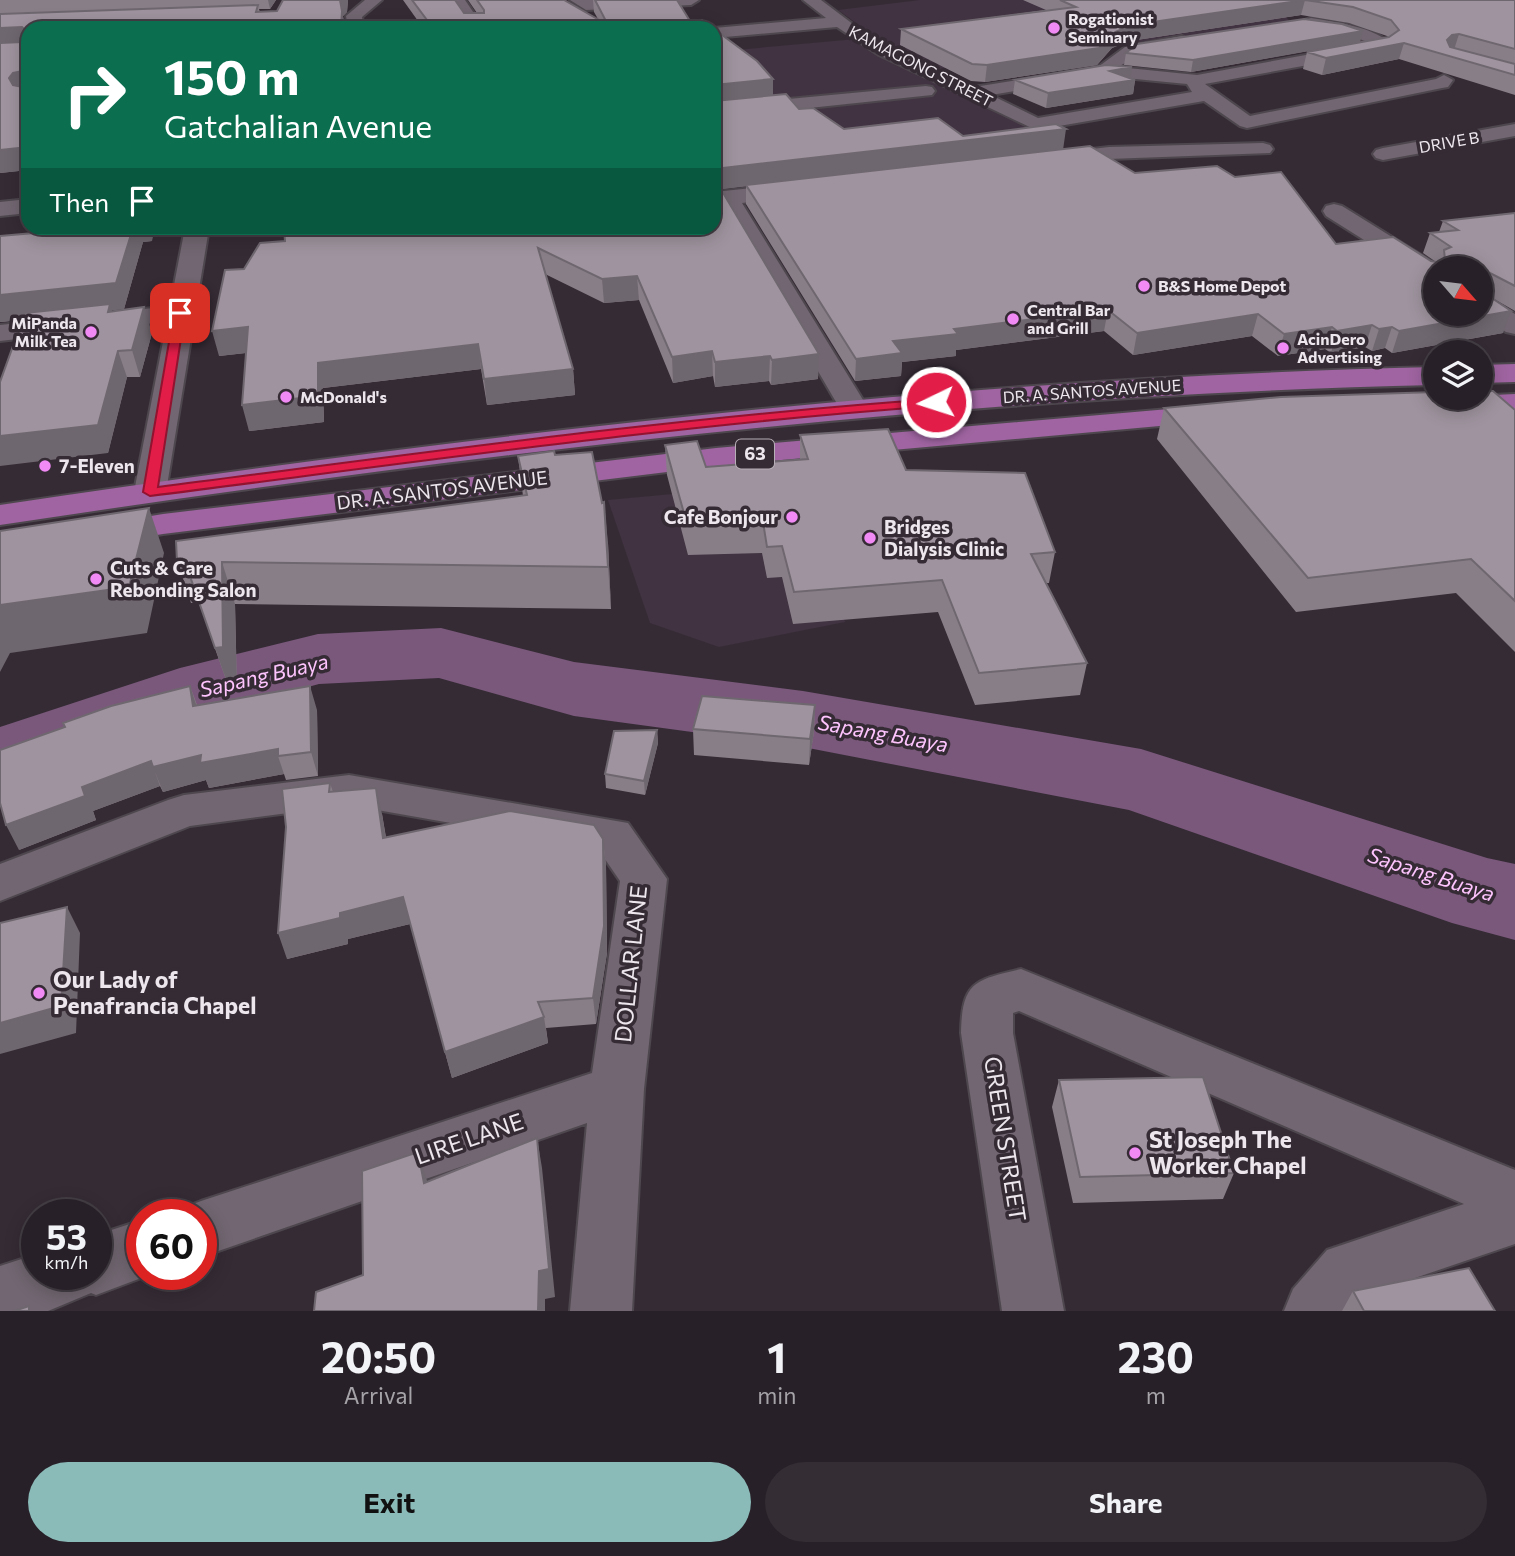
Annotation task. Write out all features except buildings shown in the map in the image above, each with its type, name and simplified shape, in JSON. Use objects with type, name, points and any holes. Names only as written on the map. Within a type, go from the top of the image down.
[{"type":"main road","points":[[1493,374],[1515,373]]},
{"type":"main road","name":"DR. A. SANTOS AVENUE","points":[[0,515],[346,466],[853,408],[1191,383],[1423,376]]},
{"type":"main road","points":[[1101,390],[1129,421]]},
{"type":"main road","points":[[1421,406],[1515,403]]},
{"type":"main road","name":"DR. A. SANTOS AVENUE","points":[[0,551],[163,524],[716,457],[1247,412]]},
{"type":"street","points":[[355,21],[354,16],[374,0]]},
{"type":"street","points":[[457,0],[471,21]]},
{"type":"street","points":[[578,0],[586,5],[691,0]]},
{"type":"street","name":"KAMAGONG STREET","points":[[811,0],[839,22],[885,51],[1036,124],[1202,88]]},
{"type":"street","points":[[721,32],[839,22]]},
{"type":"street","points":[[973,93],[1104,71],[1202,88],[1384,46],[1380,41],[1321,23],[1290,24]]},
{"type":"street","points":[[1104,71],[1120,54],[1130,49],[1197,39]]},
{"type":"street","points":[[1357,53],[1394,64]]},
{"type":"street","points":[[1202,88],[1247,122],[1442,83],[1444,80],[1419,72]]},
{"type":"street","points":[[721,111],[926,91]]},
{"type":"street","name":"DRIVE B","points":[[1383,154],[1515,130]]},
{"type":"street","points":[[1027,163],[1109,153],[1263,149]]},
{"type":"street","points":[[817,188],[721,198],[853,408]]},
{"type":"street","points":[[0,209],[21,207]]},
{"type":"street","points":[[1334,211],[1423,267]]},
{"type":"street","points":[[150,492],[196,235]]},
{"type":"street","points":[[1493,312],[1515,326]]},
{"type":"street","points":[[0,333],[180,313]]},
{"type":"street","name":"DOLLAR LANE","points":[[0,883],[184,811],[349,790],[612,835],[644,879],[617,1089],[601,1311]]},
{"type":"street","name":"GREEN STREET","points":[[1033,1311],[987,1033],[987,1005],[999,995],[1021,990],[1515,1198]]},
{"type":"street","name":"LIRE LANE","points":[[217,1224],[617,1089]]},
{"type":"street","points":[[1315,1311],[1348,1271],[1515,1216]]},
{"type":"street","points":[[0,1297],[21,1290]]},
{"type":"shaded area","name":"Rogationist Seminary","points":[[920,0],[1252,0],[1276,8],[1291,22],[939,69],[873,35],[838,10]]},
{"type":"shaded area","points":[[856,39],[1035,131],[721,164],[721,51]]},
{"type":"shaded area","points":[[802,482],[845,622],[719,647],[650,623],[608,500]]},
{"type":"waterway","name":"Sapang Buaya","points":[[0,759],[209,687],[318,659],[441,653],[574,689],[803,719],[1141,781],[1487,896],[1515,902]]},
{"type":"place","name":"Rogationist Seminary","points":[[1054,28]]},
{"type":"place","name":"B&S Home Depot","points":[[1144,286]]},
{"type":"place","name":"Central Bar and Grill","points":[[1013,319]]},
{"type":"place","name":"MiPanda Milk Tea","points":[[91,332]]},
{"type":"place","name":"AcinDero Advertising","points":[[1283,348]]},
{"type":"place","name":"McDonald's","points":[[286,397]]},
{"type":"place","name":"7-Eleven","points":[[45,466]]},
{"type":"place","name":"Cafe Bonjour","points":[[792,517]]},
{"type":"place","name":"Bridges Dialysis Clinic","points":[[870,538]]},
{"type":"place","name":"Cuts & Care Rebonding Salon","points":[[96,579]]},
{"type":"place","name":"Our Lady of Penafrancia Chapel","points":[[39,993]]},
{"type":"place","name":"St Joseph The Worker Chapel","points":[[1135,1153]]},
{"type":"route","points":[[180,313],[150,492],[610,435],[853,408],[936,402]]}]
